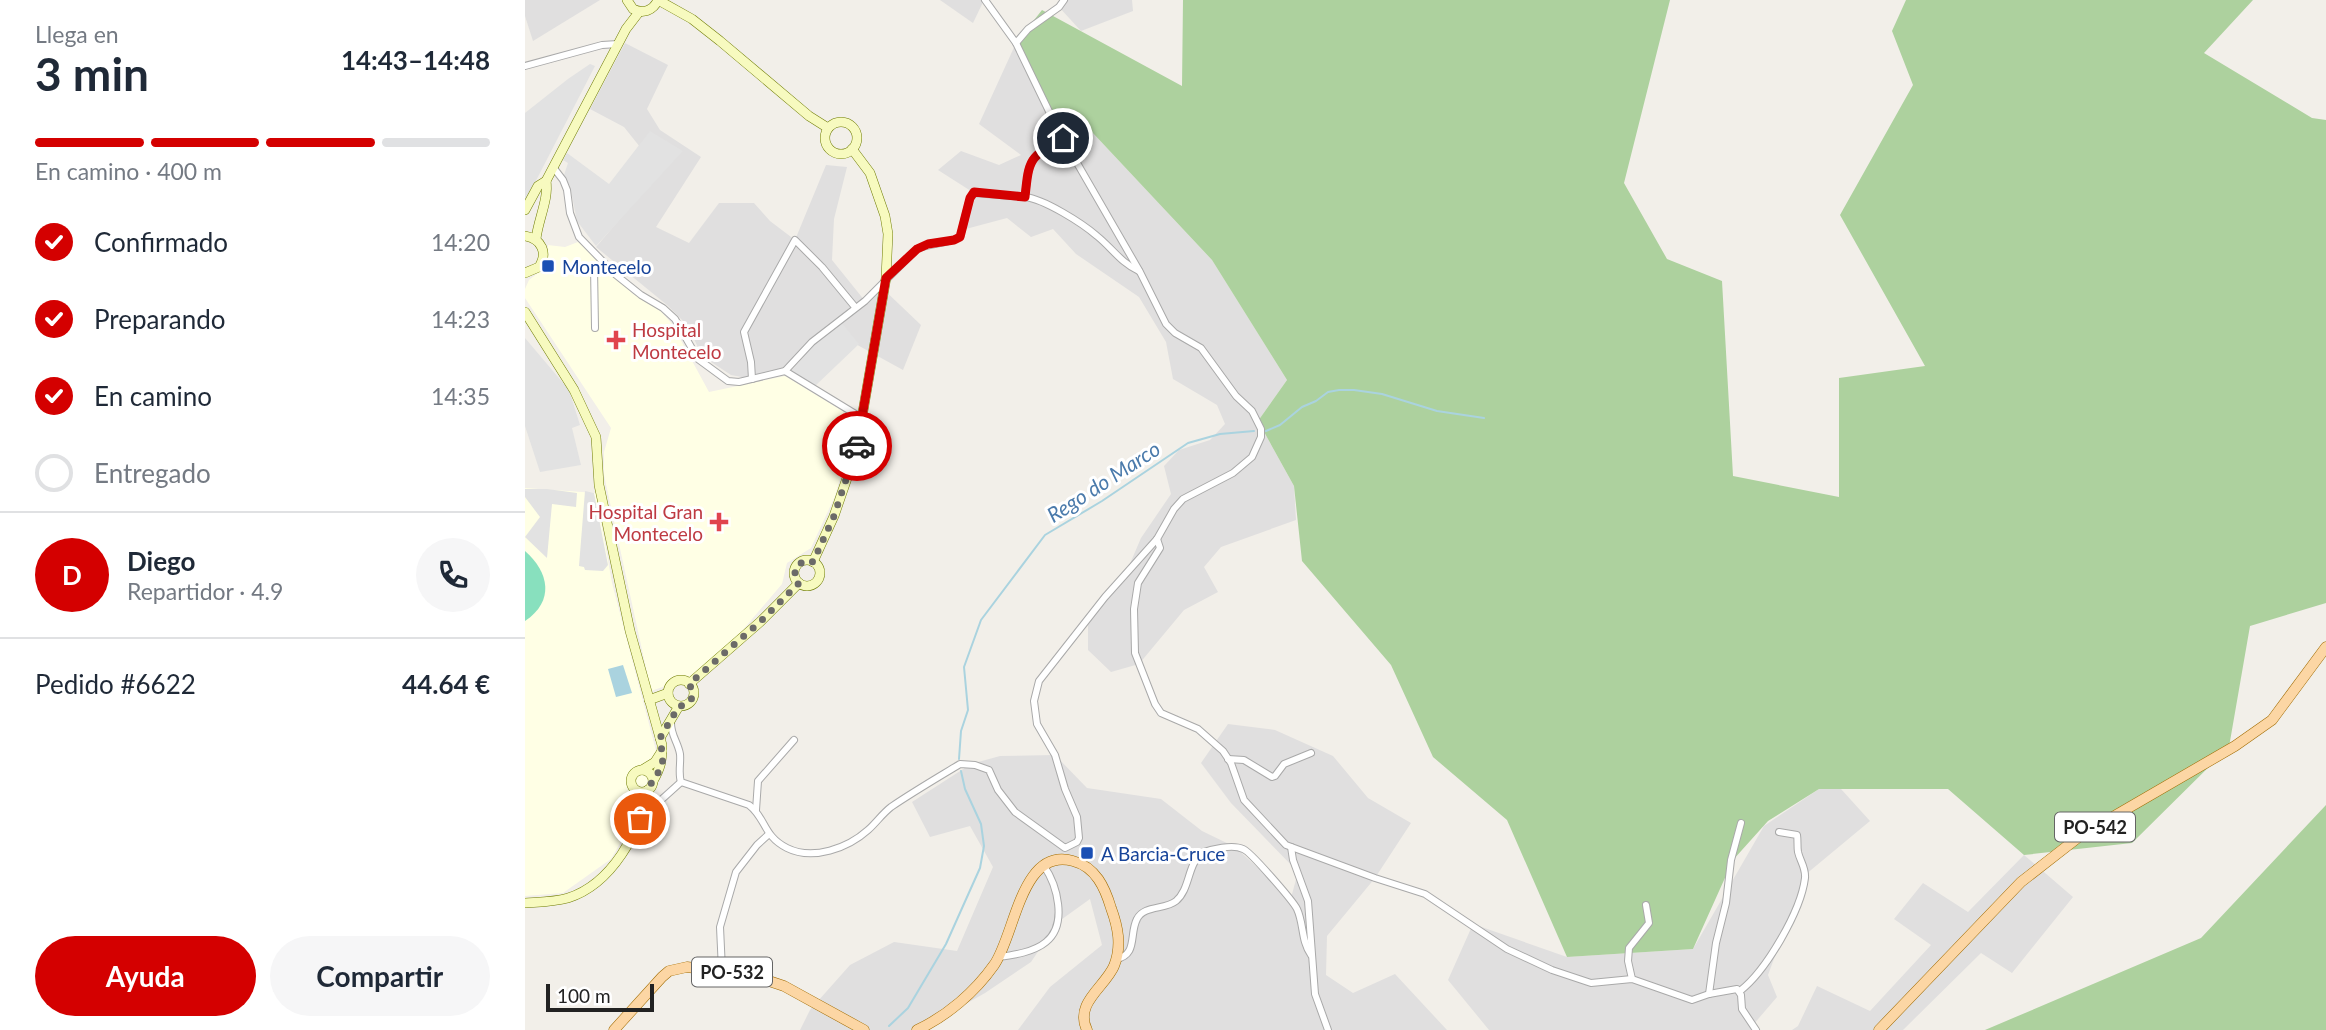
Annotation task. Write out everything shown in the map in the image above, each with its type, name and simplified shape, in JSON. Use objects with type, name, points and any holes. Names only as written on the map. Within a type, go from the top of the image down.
[{"type":"main road","name":"PO-542","points":[[1879,1030],[2021,882],[2080,836],[2235,746],[2272,720],[2326,647]]},
{"type":"main road","points":[[917,1030],[936,1020],[967,995],[999,957],[1030,880],[1044,866],[1065,859],[1082,864],[1096,875],[1117,925],[1119,948],[1116,959],[1107,977],[1086,1005],[1083,1017],[1087,1030]]},
{"type":"main road","name":"PO-532","points":[[614,1030],[669,971],[687,967],[722,970],[769,980],[864,1030]]},
{"type":"street","points":[[525,210],[538,186],[546,181],[626,29],[639,12],[651,9],[658,0],[692,19],[809,116],[828,128]]},
{"type":"street","points":[[793,740],[758,781],[756,810],[769,835],[790,850],[818,853],[843,846],[867,831],[889,809],[960,764],[981,766],[989,770],[1005,801],[1025,821],[1065,848],[1077,842],[1077,817],[1055,755],[1037,724],[1034,713],[1039,681],[1105,597],[1157,539],[1183,499],[1243,466],[1252,457],[1261,437],[1257,417],[1236,396],[1201,348],[1175,333],[1166,324],[1140,271],[1035,86],[1016,43],[985,0]]},
{"type":"street","points":[[1016,43],[1028,29],[1059,7],[1064,0]]},
{"type":"street","points":[[629,3],[639,12]]},
{"type":"street","points":[[626,29],[629,3]]},
{"type":"street","points":[[525,65],[602,45],[618,44]]},
{"type":"street","points":[[837,122],[851,126],[856,140],[852,149],[842,154],[832,152],[825,143],[828,128],[837,122]]},
{"type":"street","points":[[1025,197],[1031,161],[1035,155],[1063,138]]},
{"type":"street","points":[[813,562],[834,516],[856,452],[886,278],[888,234],[885,216],[870,173],[852,149]]},
{"type":"street","points":[[553,167],[567,190],[579,237],[593,254],[622,280],[675,319],[694,353],[706,366],[728,381],[752,379],[785,371],[812,342],[865,301],[917,249],[960,237],[974,192],[1045,201],[1097,236],[1113,253],[1140,271]]},
{"type":"street","points":[[536,239],[537,224],[547,189],[546,181]]},
{"type":"street","points":[[525,236],[536,239],[541,244],[544,256],[542,262],[529,272],[525,281]]},
{"type":"street","points":[[752,379],[744,332],[795,240],[822,267],[855,307]]},
{"type":"street","points":[[594,267],[595,328]]},
{"type":"street","points":[[525,312],[574,390],[596,437],[599,485],[630,631],[663,759],[661,768],[650,785],[641,791],[635,789]]},
{"type":"street","points":[[785,371],[862,418]]},
{"type":"street","points":[[1157,539],[1160,548],[1143,572],[1135,594],[1133,639],[1135,653],[1155,704],[1161,713],[1198,729],[1229,759],[1244,800],[1286,845],[1425,894],[1507,949],[1552,970],[1591,983],[1632,979],[1667,989],[1684,998],[1699,999],[1709,994],[1737,989],[1740,991]]},
{"type":"street","points":[[805,560],[813,562],[820,572],[817,580],[807,586],[799,583],[795,576],[797,564],[805,560]]},
{"type":"street","points":[[689,684],[760,622],[799,583]]},
{"type":"street","points":[[649,700],[668,693],[674,683],[682,681],[689,684],[693,691],[692,699],[677,710],[671,723],[671,733],[680,757],[681,782]]},
{"type":"street","points":[[668,693],[677,710]]},
{"type":"street","points":[[641,816],[632,776],[655,762],[677,710]]},
{"type":"street","points":[[661,745],[667,740],[675,743]]},
{"type":"street","points":[[1229,759],[1244,760],[1272,777],[1284,764],[1311,753]]},
{"type":"street","points":[[525,903],[550,902],[570,897],[603,877],[619,857],[641,816],[650,785],[650,774],[642,770]]},
{"type":"street","points":[[681,782],[742,802],[756,810]]},
{"type":"street","points":[[641,816],[681,782]]},
{"type":"street","points":[[1709,994],[1731,860],[1741,823]]},
{"type":"street","points":[[1740,991],[1752,982],[1781,938],[1805,879],[1797,835],[1779,832]]},
{"type":"street","points":[[722,970],[720,927],[736,872],[757,845],[769,835]]},
{"type":"street","points":[[1116,959],[1129,953],[1138,916],[1178,900],[1191,866],[1201,853],[1235,847],[1245,849],[1251,854],[1291,899],[1311,955]]},
{"type":"street","points":[[1291,847],[1308,901],[1315,994],[1328,1030]]},
{"type":"street","points":[[999,957],[1014,955],[1044,944],[1054,932],[1058,908],[1054,884],[1044,866]]},
{"type":"street","points":[[1632,979],[1628,961],[1629,948],[1649,923],[1646,905]]},
{"type":"street","points":[[1740,991],[1742,1009],[1756,1030]]},
{"type":"shaded area","points":[[525,0],[600,0],[533,41],[525,16]]},
{"type":"shaded area","points":[[940,0],[984,0],[973,23]]},
{"type":"shaded area","points":[[1063,0],[1132,0],[1133,11],[1081,31],[1059,7]]},
{"type":"shaded area","points":[[625,43],[668,65],[647,109],[660,130],[701,157],[656,227],[689,243],[719,203],[754,203],[770,221],[795,240],[826,165],[847,167],[834,219],[832,260],[865,301],[879,285],[921,325],[903,370],[841,336],[778,370],[752,379],[731,375],[702,356],[688,326],[667,305],[596,247],[660,172],[624,127],[590,109]]},
{"type":"shaded area","points":[[1016,43],[1059,129],[1076,115],[1212,260],[1287,380],[1258,421],[1294,486],[1296,520],[1221,547],[1204,567],[1218,592],[1184,610],[1139,664],[1111,672],[1088,650],[1088,620],[1126,573],[1141,538],[1171,494],[1164,466],[1179,450],[1210,440],[1225,424],[1217,405],[1173,379],[1166,342],[1139,297],[1076,254],[1053,229],[1031,237],[1007,218],[962,230],[974,193],[938,170],[961,151],[999,165],[1021,155],[979,124]]},
{"type":"shaded area","points":[[590,64],[595,66],[525,202],[525,113]]},
{"type":"shaded area","points":[[650,131],[683,151],[596,246],[577,221],[570,186],[564,175],[568,163],[563,160],[567,153],[609,184]]},
{"type":"shaded area","name":"Hospital Gran Montecelo","points":[[578,242],[633,294],[657,307],[672,324],[709,392],[785,376],[857,420],[835,496],[811,548],[787,563],[782,584],[730,645],[691,677],[651,691],[604,475],[604,452],[611,428],[525,298],[529,280],[543,269],[547,262],[548,245],[565,247]]},
{"type":"shaded area","points":[[842,323],[859,344],[815,386],[790,372],[815,344]]},
{"type":"shaded area","points":[[525,338],[569,390],[580,425],[572,428],[581,465],[540,472],[525,426]]},
{"type":"shaded area","points":[[525,488],[596,493],[612,583],[659,762],[650,774],[635,817],[611,859],[563,893],[525,896]]},
{"type":"shaded area","points":[[525,489],[577,493],[576,507],[552,504],[547,558],[525,537],[540,517],[525,497]]},
{"type":"shaded area","points":[[585,491],[594,493],[608,565],[603,571],[585,570],[579,566]]},
{"type":"shaded area","points":[[1228,724],[1275,730],[1333,756],[1368,798],[1411,823],[1375,878],[1327,936],[1326,975],[1353,993],[1395,974],[1447,1030],[1018,1030],[1050,987],[1102,945],[1090,899],[1058,922],[1031,962],[985,993],[925,1027],[910,1030],[800,1030],[810,1010],[850,965],[894,942],[957,951],[993,867],[970,826],[930,837],[912,802],[971,764],[1000,756],[1055,755],[1087,788],[1161,799],[1202,831],[1235,847],[1291,898],[1298,872],[1231,803],[1201,763]]},
{"type":"shaded area","points":[[1819,789],[1841,789],[1870,821],[1805,875],[1768,975],[1777,997],[1753,1025],[1755,1030],[1489,1030],[1448,980],[1473,924],[1567,957],[1693,949],[1764,826]]},
{"type":"shaded area","points":[[2024,855],[2073,897],[2012,973],[1981,953],[1903,1030],[1792,1030],[1798,1026],[1817,986],[1870,1011],[1931,945],[1894,919],[1923,883],[1968,912]]},
{"type":"green space","points":[[1183,0],[1670,0],[1624,183],[1667,259],[1722,281],[1733,476],[1839,497],[1839,378],[1925,366],[1840,215],[1913,85],[1892,31],[1906,0],[2253,0],[2204,53],[2312,118],[2326,120],[2326,603],[2250,626],[2229,747],[2132,843],[2024,855],[1948,789],[1819,789],[1768,821],[1733,860],[1693,949],[1567,957],[1507,820],[1433,757],[1391,665],[1302,561],[1294,486],[1258,421],[1287,380],[1212,260],[1076,115],[1058,130],[1016,43],[1042,10],[1182,86]]},
{"type":"green space","points":[[525,551],[543,577],[545,596],[535,613],[525,621]]},
{"type":"green space","points":[[2326,805],[2326,1030],[1985,1030],[2201,938]]},
{"type":"water","points":[[623,665],[632,693],[616,697],[608,669]]},
{"type":"waterway","name":"Rego do Marco","points":[[1266,431],[1280,425],[1302,407],[1328,392],[1339,390],[1382,394],[1437,411],[1484,418]]},
{"type":"waterway","name":"Rego do Marco","points":[[959,759],[961,731],[968,710],[964,667],[981,620],[1045,535],[1102,501],[1188,443],[1220,434],[1254,431]]},
{"type":"waterway","name":"Rego do Marco","points":[[889,1026],[908,1008],[946,944],[980,868],[984,846],[981,824],[965,789],[961,771]]},
{"type":"way so far","points":[[640,819],[647,790],[661,768],[663,759],[660,738],[679,706],[687,705],[692,699],[693,691],[689,684],[760,622],[799,583],[796,580],[795,568],[805,560],[813,562],[834,516],[857,446]]},
{"type":"place","name":"Montecelo","points":[[548,266]]},
{"type":"place","name":"Hospital Montecelo","points":[[616,340]]},
{"type":"place","name":"Hospital Gran Montecelo","points":[[719,522]]},
{"type":"place","name":"A Barcia-Cruce","points":[[1087,853]]},
{"type":"route","points":[[857,446],[886,278],[917,249],[960,237],[974,192],[1025,197],[1031,161],[1035,155],[1063,138]]}]
